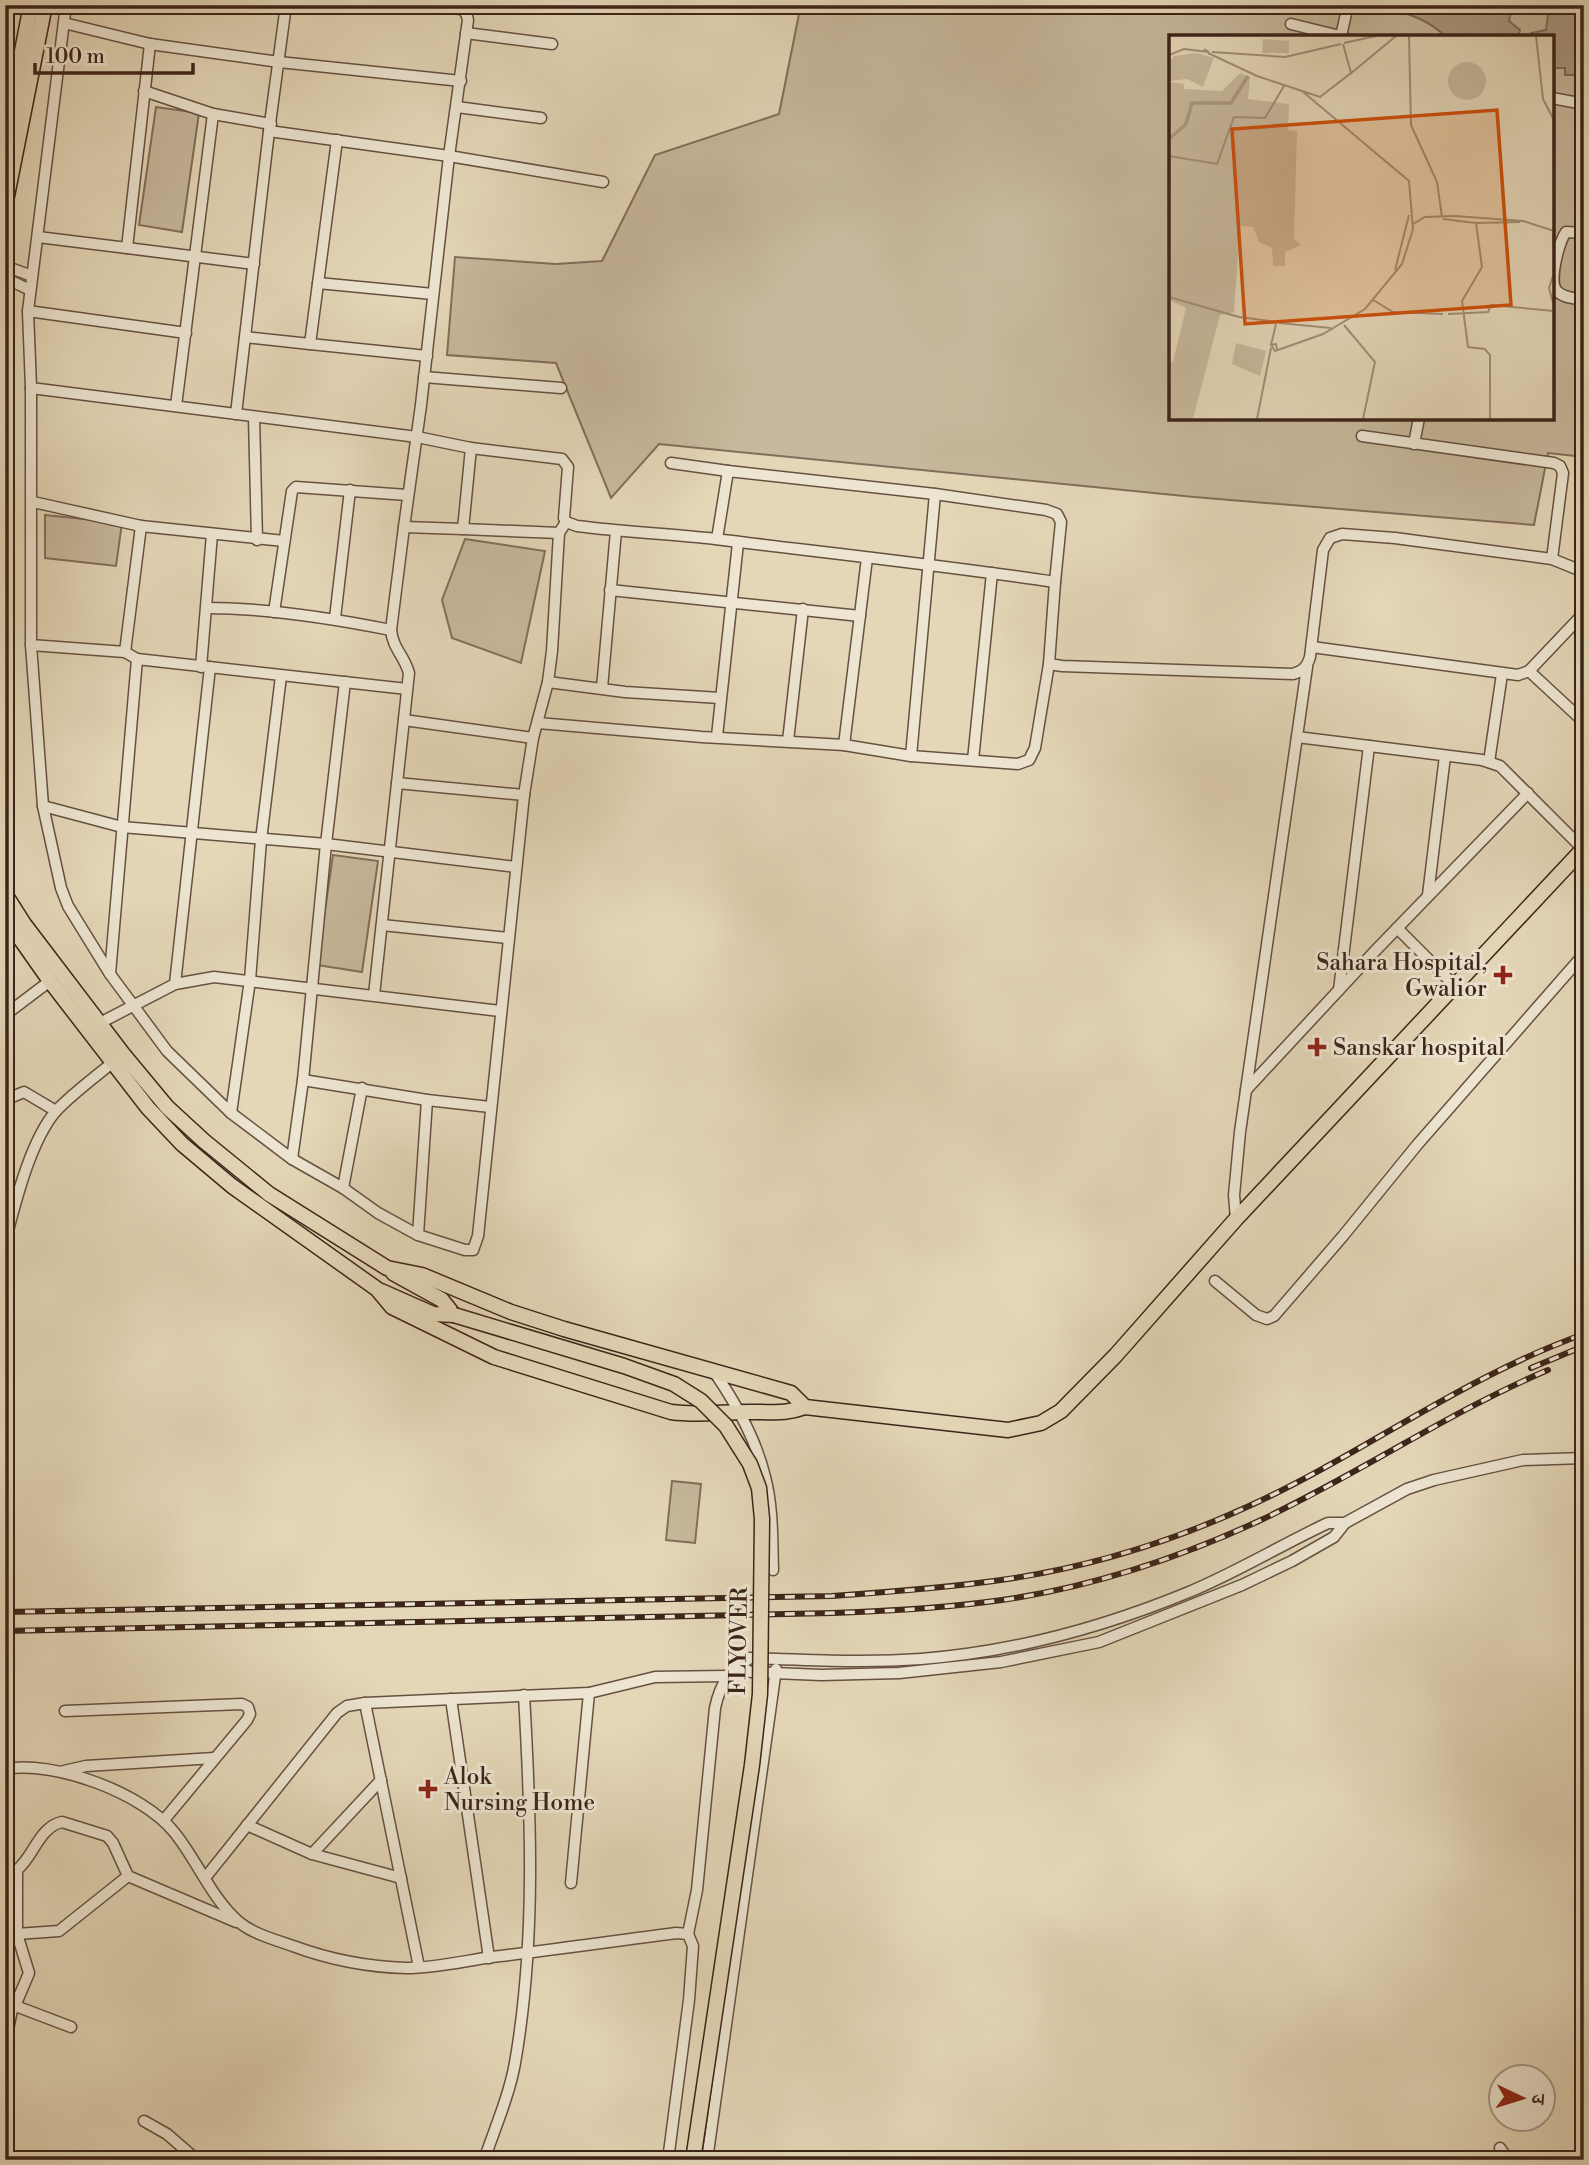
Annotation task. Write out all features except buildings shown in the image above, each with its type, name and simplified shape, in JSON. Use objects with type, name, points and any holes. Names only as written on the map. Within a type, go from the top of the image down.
[{"type":"main road","points":[[5,138],[31,5]]},
{"type":"main road","points":[[5,206],[45,5]]},
{"type":"main road","points":[[5,894],[94,1027],[118,1058],[148,1108],[182,1144],[232,1186],[377,1289],[392,1307],[494,1357],[671,1412],[790,1413],[805,1407],[1008,1430],[1041,1423],[1061,1410],[1116,1355],[1236,1219],[1583,848]]},
{"type":"main road","points":[[5,917],[50,981],[94,1027]]},
{"type":"main road","name":"FLYOVER","points":[[118,1058],[204,1141],[269,1194],[409,1283],[442,1300],[454,1315]]},
{"type":"main road","points":[[387,1268],[422,1275],[511,1312],[564,1329],[791,1392],[805,1407]]},
{"type":"main road","name":"FLYOVER","points":[[377,1289],[433,1314],[454,1315],[624,1366],[674,1384],[701,1401],[726,1426],[750,1464],[759,1488],[762,1519],[760,1694],[693,2160]]},
{"type":"street","points":[[31,388],[417,437],[471,448],[562,459],[568,467],[566,522],[559,533],[552,651],[524,795],[476,1245],[473,1250],[465,1250],[418,1235],[378,1213],[343,1188],[292,1159],[231,1113],[167,1051],[110,974],[64,897],[43,806],[31,645],[33,502],[28,311],[66,5]]},
{"type":"street","points":[[236,414],[286,5]]},
{"type":"street","points":[[374,995],[409,673],[406,662],[392,645],[391,630],[407,495],[425,377],[449,156],[466,33],[466,13],[461,9],[419,5]]},
{"type":"street","points":[[1342,35],[1349,5]]},
{"type":"street","points":[[64,23],[150,44],[279,62],[461,81]]},
{"type":"street","points":[[1290,24],[1338,35]]},
{"type":"street","points":[[466,33],[552,44]]},
{"type":"street","points":[[127,248],[150,44]]},
{"type":"street","points":[[144,92],[213,114],[270,128],[603,182]]},
{"type":"street","points":[[1554,97],[1584,104]]},
{"type":"street","points":[[457,107],[541,118]]},
{"type":"street","points":[[176,406],[213,114]]},
{"type":"street","points":[[310,344],[337,140]]},
{"type":"street","points":[[1554,272],[1561,239],[1566,232],[1584,233]]},
{"type":"street","points":[[38,237],[254,264]]},
{"type":"street","points":[[5,266],[32,276]]},
{"type":"street","points":[[5,278],[30,290]]},
{"type":"street","points":[[318,283],[433,294]]},
{"type":"street","points":[[1554,288],[1560,294],[1584,300]]},
{"type":"street","points":[[28,311],[186,333]]},
{"type":"street","points":[[245,337],[427,356]]},
{"type":"street","points":[[425,377],[561,388]]},
{"type":"street","points":[[254,417],[257,540]]},
{"type":"street","points":[[1414,444],[1419,420]]},
{"type":"street","points":[[1363,436],[1560,466],[1563,473],[1552,559]]},
{"type":"street","points":[[463,529],[471,448]]},
{"type":"street","points":[[538,723],[702,737],[844,745],[911,756],[1018,764],[1029,761],[1035,748],[1049,664],[1061,522],[1057,514],[1046,510],[935,494],[671,463]]},
{"type":"street","points":[[717,539],[728,471]]},
{"type":"street","points":[[274,612],[292,491],[296,486],[407,495]]},
{"type":"street","points":[[335,618],[351,490]]},
{"type":"street","points":[[911,756],[935,494]]},
{"type":"street","points":[[33,502],[141,526],[284,541]]},
{"type":"street","points":[[566,522],[616,531],[717,539],[1055,582]]},
{"type":"street","points":[[125,652],[141,526]]},
{"type":"street","points":[[404,527],[559,533]]},
{"type":"street","points":[[601,688],[616,531]]},
{"type":"street","points":[[175,984],[206,667],[212,534]]},
{"type":"street","points":[[1236,1219],[1234,1195],[1246,1090],[1312,647],[1323,550],[1330,538],[1342,534],[1382,537],[1552,559],[1584,572]]},
{"type":"street","points":[[717,736],[738,543]]},
{"type":"street","points":[[844,745],[867,558]]},
{"type":"street","points":[[973,760],[992,573]]},
{"type":"street","points":[[610,590],[860,616]]},
{"type":"street","points":[[207,608],[335,618],[391,630]]},
{"type":"street","points":[[788,741],[803,609]]},
{"type":"street","points":[[1312,647],[1518,675],[1529,671],[1584,613]]},
{"type":"street","points":[[31,645],[125,652],[137,659],[407,689]]},
{"type":"street","points":[[110,974],[137,659]]},
{"type":"street","points":[[1049,664],[1293,674],[1307,667]]},
{"type":"street","points":[[1529,671],[1584,722]]},
{"type":"street","points":[[1489,762],[1502,674]]},
{"type":"street","points":[[231,1113],[250,980],[261,840],[281,676]]},
{"type":"street","points":[[292,1159],[303,1080],[345,682]]},
{"type":"street","points":[[548,682],[720,698]]},
{"type":"street","points":[[404,720],[533,738]]},
{"type":"street","points":[[1297,737],[1489,762],[1500,766],[1583,848]]},
{"type":"street","points":[[1339,990],[1369,746]]},
{"type":"street","points":[[1428,896],[1445,756]]},
{"type":"street","points":[[397,783],[524,795]]},
{"type":"street","points":[[1246,1090],[1528,793]]},
{"type":"street","points":[[43,806],[122,827],[326,844],[516,867]]},
{"type":"street","points":[[382,925],[508,938]]},
{"type":"street","points":[[1397,928],[1454,985]]},
{"type":"street","points":[[1215,1281],[1256,1315],[1267,1319],[1274,1316],[1416,1145],[1584,954]]},
{"type":"street","points":[[94,1027],[175,984],[214,977],[500,1011]]},
{"type":"street","points":[[5,1015],[50,981]]},
{"type":"street","points":[[5,1242],[10,1206],[36,1144],[56,1111],[118,1058]]},
{"type":"street","points":[[303,1080],[490,1107]]},
{"type":"street","points":[[343,1188],[362,1088]]},
{"type":"street","points":[[5,1100],[24,1092],[56,1111]]},
{"type":"street","points":[[418,1235],[427,1100]]},
{"type":"street","points":[[715,1373],[750,1431],[766,1478],[773,1570]]},
{"type":"street","points":[[668,2160],[689,2000],[693,1946],[688,1934],[697,1890],[715,1708],[719,1691],[727,1676],[738,1667],[750,1658],[822,1661],[921,1659],[1040,1640],[1157,1605],[1232,1573],[1328,1523],[1345,1522],[1407,1489],[1434,1480],[1522,1460],[1584,1458]]},
{"type":"street","points":[[738,1667],[751,1672],[821,1675],[899,1673],[1001,1662],[1099,1642],[1242,1585],[1292,1561],[1334,1537],[1345,1522]]},
{"type":"street","points":[[707,2160],[777,1659]]},
{"type":"street","points":[[205,1878],[337,1713],[347,1706],[589,1693],[655,1676],[727,1676]]},
{"type":"street","points":[[571,1883],[589,1693]]},
{"type":"street","points":[[484,2160],[515,2064],[528,1954],[530,1788],[524,1695]]},
{"type":"street","points":[[451,1699],[489,1958]]},
{"type":"street","points":[[365,1703],[419,1967]]},
{"type":"street","points":[[65,1711],[242,1704],[248,1707],[250,1714],[247,1720],[164,1820]]},
{"type":"street","points":[[64,1771],[86,1766],[214,1758]]},
{"type":"street","points":[[5,1769],[33,1767],[64,1771],[85,1778],[147,1808],[164,1820],[176,1834],[205,1878],[240,1923]]},
{"type":"street","points":[[312,1854],[380,1780]]},
{"type":"street","points":[[5,2044],[11,2004],[29,1973],[17,1934],[17,1870],[24,1864],[47,1828],[55,1823],[62,1822],[107,1836],[128,1875],[293,1946],[358,1962],[419,1967],[676,1933],[688,1934]]},
{"type":"street","points":[[247,1825],[312,1854],[401,1878]]},
{"type":"street","points":[[17,1934],[59,1931],[128,1875]]},
{"type":"street","points":[[11,2004],[71,2027]]},
{"type":"street","points":[[144,2121],[167,2134],[197,2160]]},
{"type":"street","points":[[1500,2148],[1507,2158],[1519,2160]]},
{"type":"shaded area","points":[[746,5],[1584,5],[1584,457],[1548,453],[1534,525],[1194,497],[659,444],[611,498],[556,363],[447,355],[455,257],[556,264],[602,261],[655,155],[779,114],[799,14]]},
{"type":"shaded area","points":[[1518,5],[1512,7],[1509,21],[1520,30],[1519,35],[1444,35],[1423,21],[1380,6]]},
{"type":"shaded area","points":[[1538,5],[1584,5],[1584,75],[1565,75],[1565,68],[1554,68],[1554,35],[1530,35],[1546,30],[1548,14]]},
{"type":"shaded area","points":[[156,107],[199,113],[182,232],[139,225]]},
{"type":"shaded area","points":[[45,515],[122,523],[116,566],[45,558]]},
{"type":"shaded area","points":[[465,539],[545,551],[521,663],[452,638],[442,600]]},
{"type":"shaded area","points":[[333,855],[378,861],[362,972],[317,965]]},
{"type":"shaded area","points":[[672,1481],[701,1484],[695,1543],[666,1540]]},
{"type":"railway","points":[[5,1612],[832,1596],[959,1585],[1033,1575],[1128,1552],[1249,1506],[1333,1463],[1497,1371],[1584,1334]]},
{"type":"railway","points":[[1531,1368],[1584,1346]]},
{"type":"railway","points":[[5,1631],[833,1613],[939,1607],[1036,1594],[1102,1579],[1167,1559],[1230,1534],[1297,1502],[1475,1405],[1548,1370]]},
{"type":"place","name":"Sahara Hospital, Gwalior","points":[[1503,975]]},
{"type":"place","name":"Sanskar hospital","points":[[1317,1047]]},
{"type":"place","name":"Alok Nursing Home","points":[[428,1789]]}]
